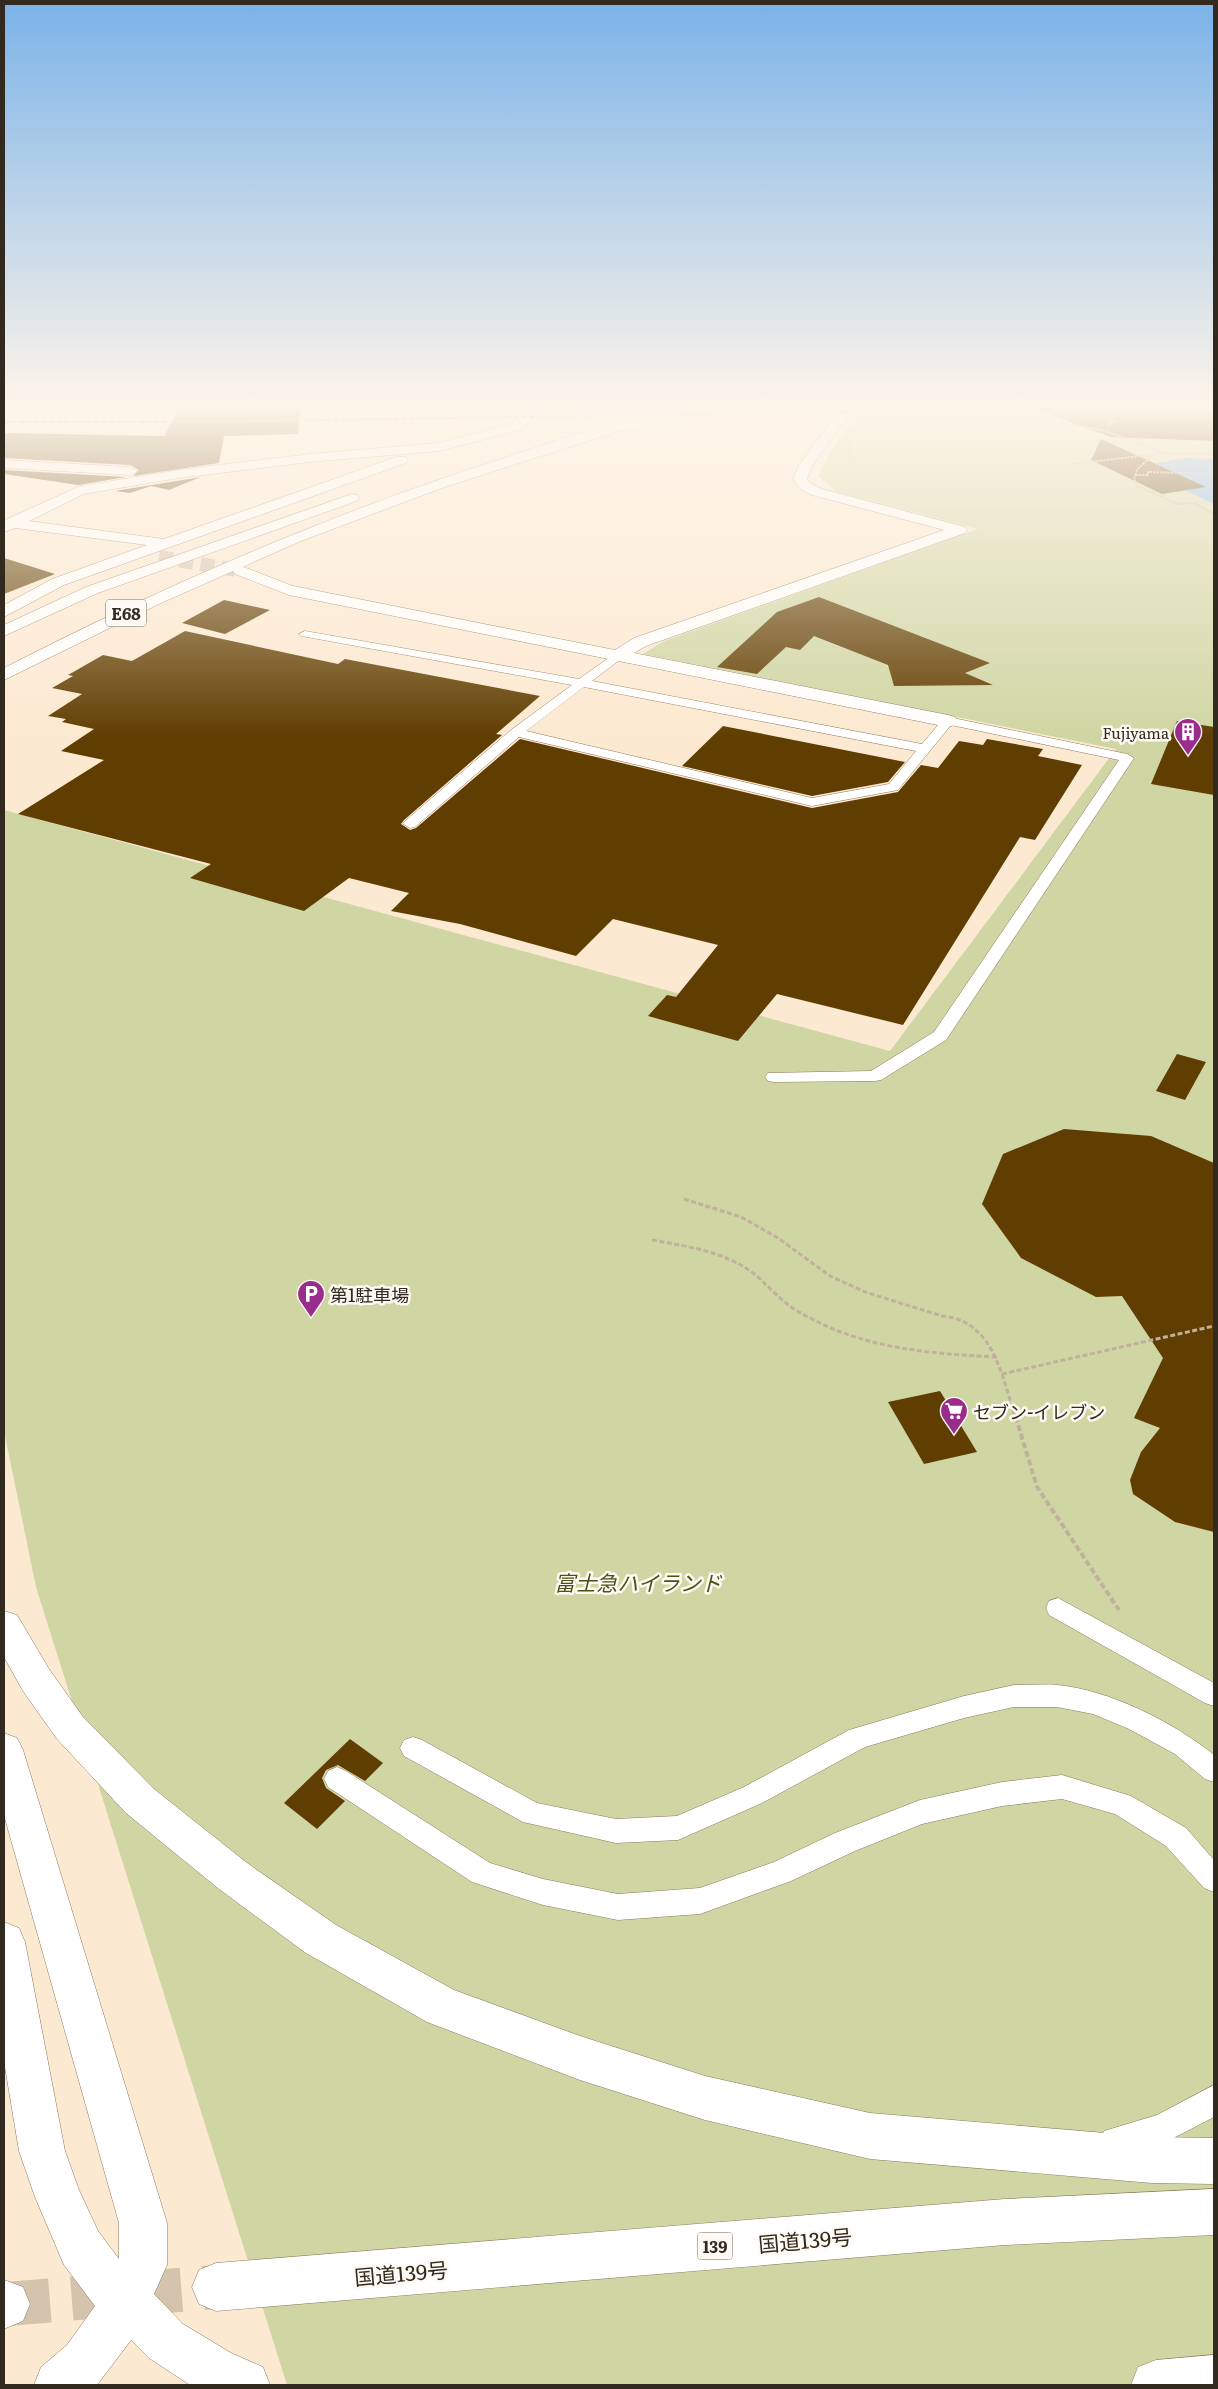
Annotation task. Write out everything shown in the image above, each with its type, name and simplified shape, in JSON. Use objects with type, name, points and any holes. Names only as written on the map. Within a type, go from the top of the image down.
[{"type":"main road","points":[[6,524],[25,515]]},
{"type":"main road","points":[[4,612],[58,582],[136,553],[162,550],[255,515]]},
{"type":"main road","points":[[4,631],[92,590],[302,515]]},
{"type":"main road","name":"E68","points":[[139,590],[229,551],[322,515]]},
{"type":"main road","name":"E68","points":[[4,675],[112,620],[250,556],[358,515]]},
{"type":"main road","points":[[617,656],[640,642],[960,530],[905,515]]},
{"type":"main road","points":[[6,524],[162,550]]},
{"type":"main road","points":[[4,690],[97,636],[250,556]]},
{"type":"main road","points":[[241,571],[289,590],[948,721]]},
{"type":"main road","points":[[4,1626],[36,1680],[70,1728],[140,1802],[233,1876],[321,1939],[442,2007],[580,2058],[715,2101],[870,2136],[1152,2160],[1214,2161]]},
{"type":"main road","points":[[4,1750],[131,2177],[142,2224],[144,2265],[118,2316],[85,2363],[59,2385]]},
{"type":"main road","points":[[4,1942],[42,2151],[58,2197],[81,2248],[111,2288],[126,2300],[166,2341],[213,2371],[245,2385]]},
{"type":"main road","name":"国道139号","points":[[216,2287],[1006,2222],[1214,2212]]},
{"type":"main road","points":[[1156,2385],[1214,2380]]},
{"type":"lane","points":[[305,634],[582,683],[925,749]]},
{"type":"lane","points":[[410,824],[516,733],[617,656]]},
{"type":"lane","points":[[516,733],[812,802],[893,787],[948,721],[1127,758],[940,1036],[875,1076],[774,1078]]},
{"type":"lane","points":[[1058,1608],[1214,1695]]},
{"type":"lane","points":[[413,1748],[532,1814],[616,1831],[678,1828],[753,1795],[858,1738],[964,1707],[1014,1696],[1057,1696],[1096,1704],[1138,1721],[1184,1746],[1214,1771]]},
{"type":"lane","points":[[337,1779],[482,1873],[542,1892],[618,1907],[700,1901],[781,1872],[845,1842],[920,1812],[1002,1794],[1062,1787],[1122,1804],[1176,1837],[1214,1879]]},
{"type":"lane","points":[[1073,2154],[1162,2130],[1214,2100]]},
{"type":"path","points":[[684,1199],[741,1217],[778,1238],[830,1276],[864,1292],[942,1316],[955,1317],[976,1328],[997,1357],[1037,1487],[1117,1609],[1125,1614]]},
{"type":"path","points":[[652,1240],[712,1251],[750,1271],[772,1294],[798,1312],[845,1335],[888,1348],[928,1353],[997,1357]]},
{"type":"path","points":[[1002,1374],[1214,1326]]},
{"type":"green space","name":"富士急ハイランド","points":[[927,515],[1214,515],[1214,2385],[287,2385],[36,1587],[4,1431],[4,810],[890,1051],[1116,749],[643,654],[664,641],[978,529]]},
{"type":"building","points":[[4,558],[55,574],[4,594]]},
{"type":"building","points":[[819,597],[990,663],[965,673],[993,685],[894,686],[888,665],[814,636],[800,650],[786,647],[757,674],[717,667],[777,612]]},
{"type":"building","points":[[224,600],[270,610],[225,634],[182,623]]},
{"type":"building","points":[[185,631],[338,664],[345,659],[540,696],[496,734],[502,735],[404,820],[401,824],[410,830],[416,828],[520,739],[812,808],[898,792],[921,765],[938,768],[959,741],[983,745],[987,739],[1043,749],[1038,756],[1082,765],[1035,840],[1020,837],[903,1025],[777,994],[738,1041],[648,1016],[667,995],[676,997],[718,945],[613,919],[576,956],[460,924],[391,911],[409,893],[349,878],[304,911],[190,878],[211,864],[18,814],[104,760],[61,751],[94,729],[62,722],[66,719],[48,716],[82,694],[52,688],[73,676],[68,675],[103,655],[132,661]]},
{"type":"building","name":"Fujiyama","points":[[1177,721],[1214,727],[1214,795],[1151,784]]},
{"type":"building","points":[[723,726],[905,762],[888,782],[812,796],[682,766]]},
{"type":"building","points":[[1177,1054],[1206,1062],[1185,1100],[1156,1091]]},
{"type":"building","points":[[1064,1129],[1151,1136],[1214,1163],[1214,1532],[1175,1522],[1133,1494],[1130,1480],[1141,1452],[1160,1428],[1134,1418],[1163,1358],[1122,1296],[1096,1297],[1021,1258],[982,1204],[1003,1154]]},
{"type":"building","points":[[940,1391],[977,1452],[924,1464],[888,1402]]},
{"type":"building","points":[[350,1739],[383,1763],[365,1781],[338,1765],[326,1770],[322,1778],[326,1788],[345,1801],[317,1829],[284,1803]]},
{"type":"tunnel","points":[[159,557],[241,571]]},
{"type":"tunnel","points":[[6,2304],[216,2287]]},
{"type":"place","name":"Fujiyama","points":[[1188,756]]},
{"type":"place","name":"第1駐車場","points":[[311,1318]]},
{"type":"place","name":"セブン-イレブン","points":[[954,1435]]}]
